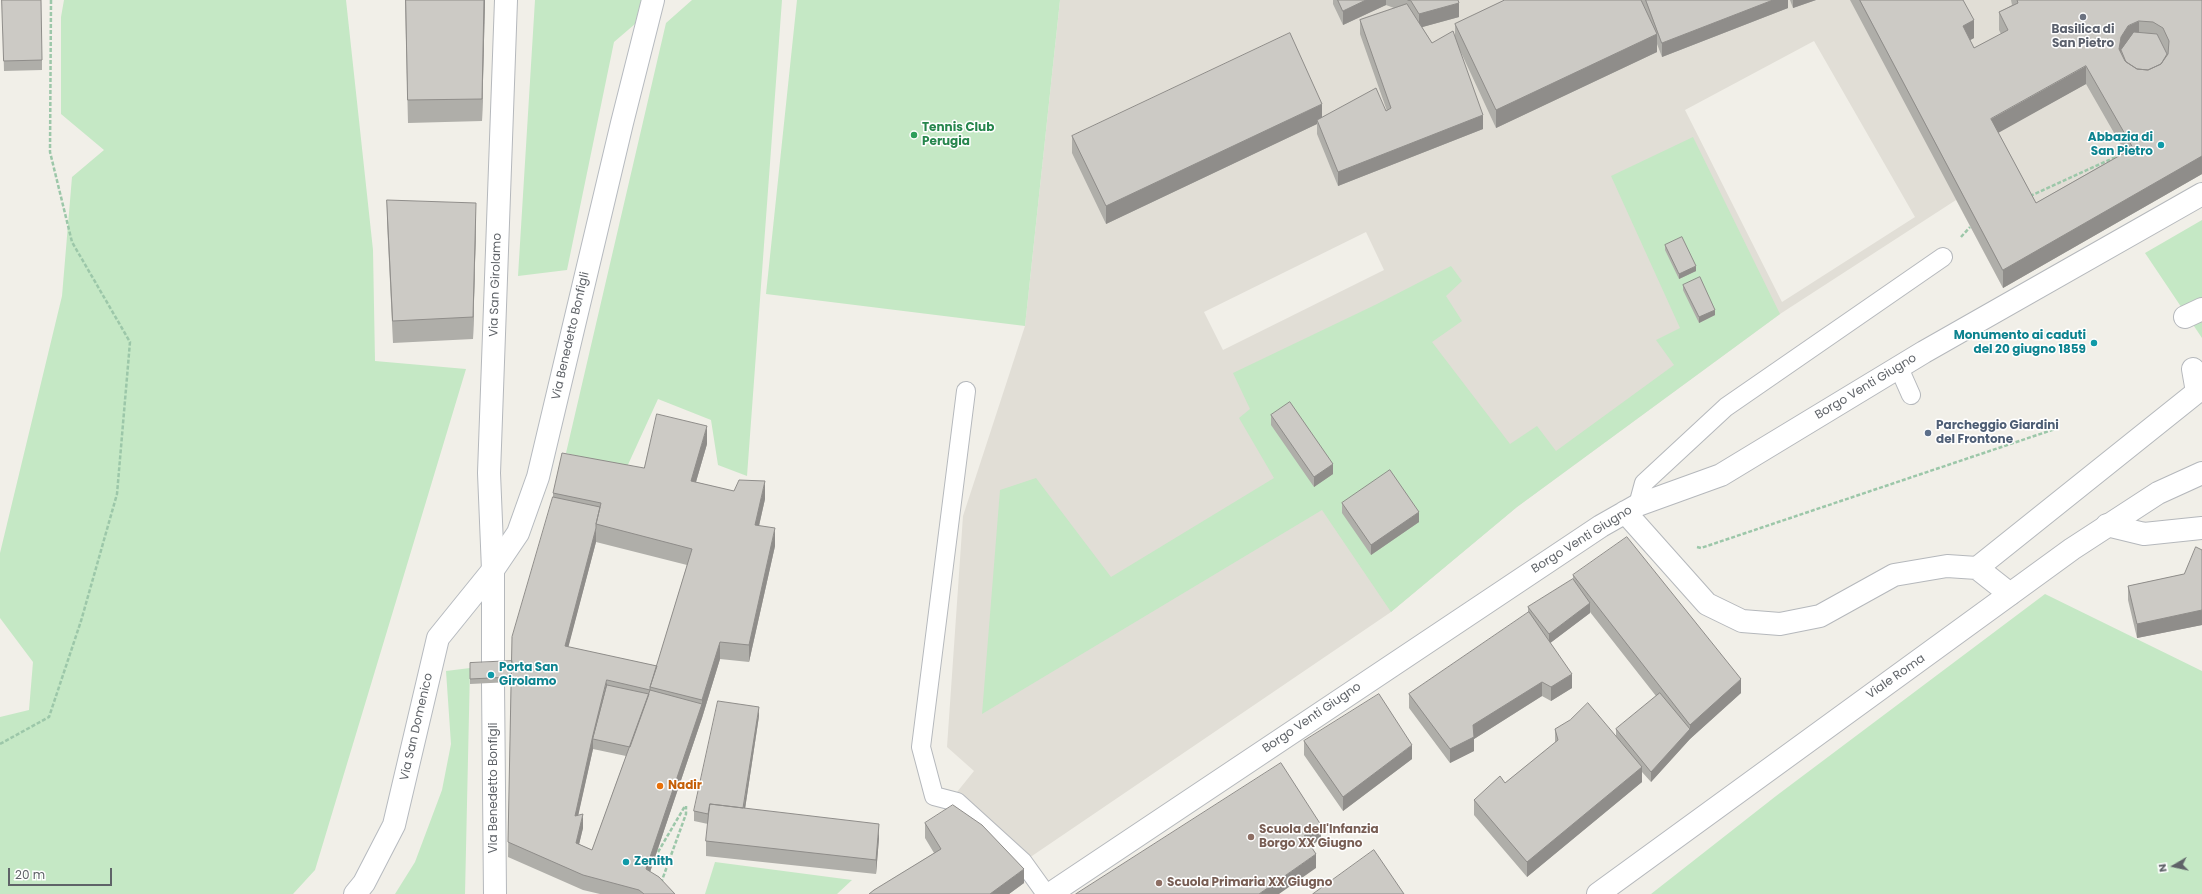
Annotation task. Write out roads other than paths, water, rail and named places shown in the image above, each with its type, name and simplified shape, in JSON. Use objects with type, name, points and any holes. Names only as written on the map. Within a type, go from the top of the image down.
[{"type":"street","name":"Via San Girolamo","points":[[493,570],[489,473],[506,0]]},
{"type":"street","name":"Via Benedetto Bonfigli","points":[[495,894],[493,570],[518,533],[538,477],[622,123],[653,0]]},
{"type":"street","name":"Borgo Venti Giugno","points":[[1050,894],[1601,526],[1632,508],[1721,475],[1899,368],[2202,194]]},
{"type":"street","points":[[1977,568],[2196,392],[2193,369]]},
{"type":"street","name":"Viale Roma","points":[[1598,894],[2107,525],[2158,493],[2202,474]]},
{"type":"street","points":[[1632,508],[1707,604],[1742,621],[1780,624],[1820,616],[1894,575],[1947,566],[1977,568],[2010,594]]},
{"type":"street","points":[[2107,525],[2144,534],[2202,528]]},
{"type":"street","name":"Via San Domenico","points":[[356,894],[364,883],[394,825],[438,638],[493,570]]},
{"type":"lane","points":[[1632,508],[1644,483],[1726,407],[1943,256]]},
{"type":"lane","points":[[1899,368],[1911,394]]},
{"type":"lane","points":[[966,391],[922,747],[934,796],[957,802],[1024,862],[1046,894]]},
{"type":"place","name":"Basilica di San Pietro","points":[[2083,17]]},
{"type":"place","name":"Tennis Club Perugia","points":[[914,135]]},
{"type":"place","name":"Abbazia di San Pietro","points":[[2161,145]]},
{"type":"place","name":"Monumento ai caduti del 20 giugno 1859","points":[[2094,343]]},
{"type":"place","name":"Parcheggio Giardini del Frontone","points":[[1928,433]]},
{"type":"place","name":"Porta San Girolamo","points":[[491,675]]},
{"type":"place","name":"Nadir","points":[[660,786]]},
{"type":"place","name":"Scuola dell'Infanzia Borgo XX Giugno","points":[[1251,837]]},
{"type":"place","name":"Zenith","points":[[626,862]]},
{"type":"place","name":"Scuola Primaria XX Giugno","points":[[1159,883]]}]
